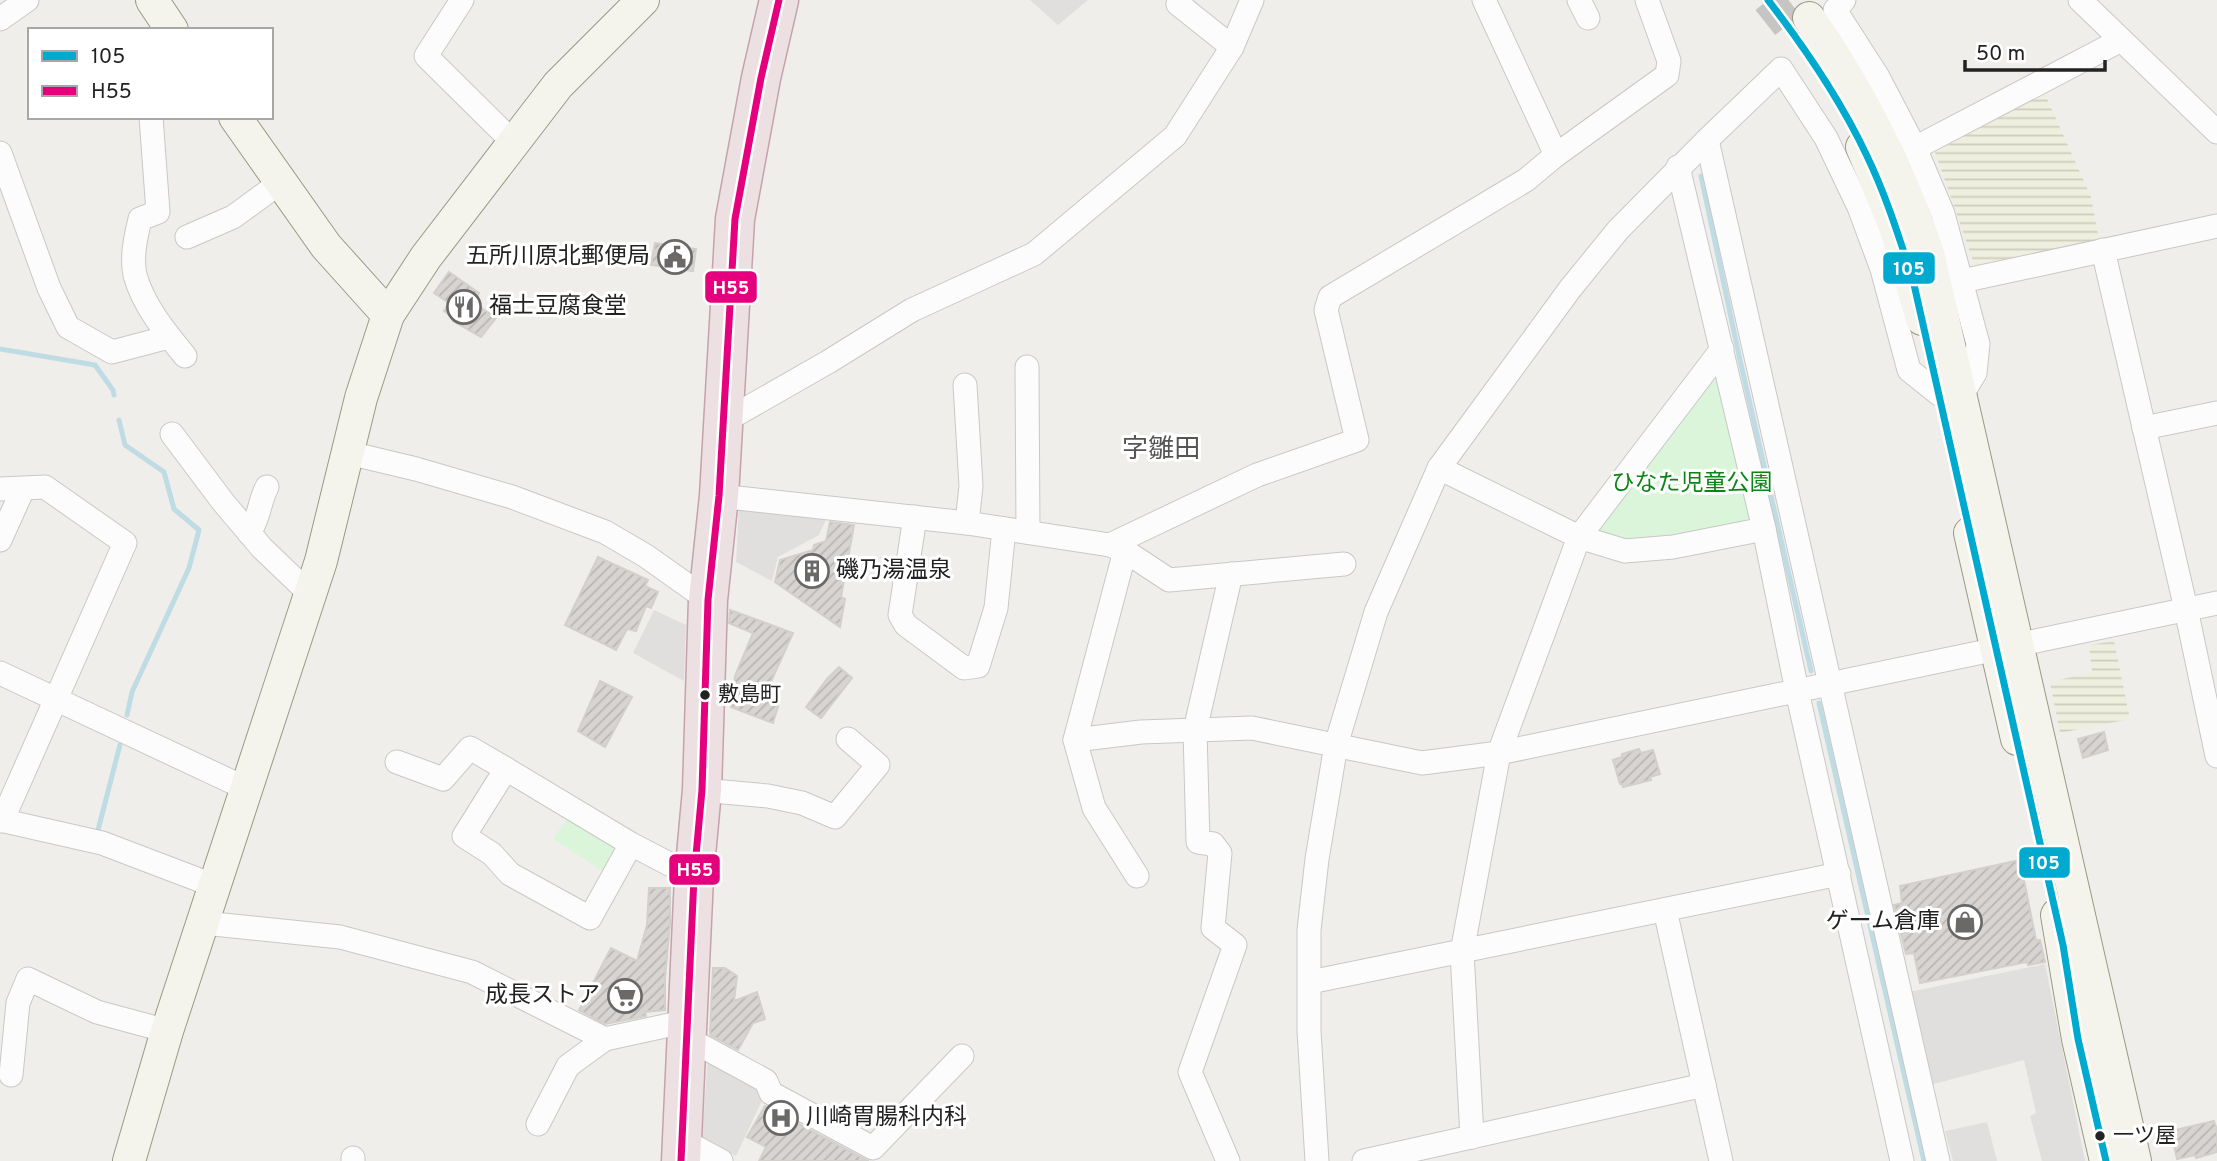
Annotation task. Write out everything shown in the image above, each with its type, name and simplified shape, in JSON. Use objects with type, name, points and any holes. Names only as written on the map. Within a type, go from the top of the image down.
[{"type":"highway","points":[[681,1150],[694,877],[702,790],[708,600],[719,496],[736,219],[761,78],[779,0]]},
{"type":"street","points":[[0,19],[27,0]]},
{"type":"street","points":[[152,0],[171,28]]},
{"type":"street","points":[[462,0],[426,56],[514,143]]},
{"type":"street","points":[[129,1161],[167,1031],[310,594],[349,453],[361,398],[388,315],[426,257],[558,85],[643,0]]},
{"type":"street","points":[[1181,0],[1178,4],[1232,47]]},
{"type":"street","points":[[723,422],[912,310],[1034,254],[1175,136],[1232,47],[1252,0]]},
{"type":"street","points":[[1484,0],[1556,155]]},
{"type":"street","points":[[1137,876],[1094,808],[1074,740],[1118,548],[1257,475],[1357,440],[1326,310],[1330,297],[1526,180],[1556,155],[1667,75],[1669,61],[1647,0]]},
{"type":"street","points":[[1844,0],[1835,10],[1878,77],[1915,148],[1943,214],[1962,281],[1978,344],[1975,373],[1950,395]]},
{"type":"street","points":[[2080,0],[2217,132]]},
{"type":"street","points":[[1801,26],[1852,83],[1902,180],[1928,253],[1950,395],[2007,647],[2136,1161]]},
{"type":"street","points":[[1915,148],[2121,40]]},
{"type":"street","points":[[1317,1161],[1308,1031],[1309,930],[1317,859],[1336,745],[1376,612],[1439,468],[1570,289],[1618,230],[1678,167],[1781,69],[1825,138],[1859,207],[1882,268],[1909,370],[1950,395]]},
{"type":"street","points":[[151,119],[158,212],[140,219],[135,242],[135,274],[151,309],[185,356]]},
{"type":"street","points":[[236,119],[327,246],[388,315]]},
{"type":"street","points":[[1707,140],[1938,1161]]},
{"type":"street","points":[[0,153],[48,288],[68,327],[112,352],[169,337]]},
{"type":"street","points":[[1678,167],[1764,529],[1797,691],[1902,1161]]},
{"type":"street","points":[[187,237],[233,218],[281,182]]},
{"type":"street","points":[[1962,281],[2217,226]]},
{"type":"street","points":[[2103,250],[2217,756]]},
{"type":"street","points":[[1472,1137],[1462,951],[1499,754],[1579,537],[1722,349]]},
{"type":"street","points":[[1027,366],[1028,532]]},
{"type":"street","points":[[965,385],[971,486],[967,523]]},
{"type":"street","points":[[2144,428],[2217,413]]},
{"type":"street","points":[[172,433],[249,533],[310,594]]},
{"type":"street","points":[[349,453],[512,496],[605,532],[646,556],[708,600]]},
{"type":"street","points":[[1439,468],[1579,537],[1625,551],[1673,547],[1764,529]]},
{"type":"street","points":[[0,540],[11,489],[45,487],[124,543],[1,820],[102,843],[215,886]]},
{"type":"street","points":[[249,533],[258,519],[261,498],[267,487]]},
{"type":"street","points":[[719,496],[967,523],[1118,548],[1170,580],[1344,564]]},
{"type":"street","points":[[915,517],[900,615],[906,625],[964,668],[978,666],[996,608],[1004,529]]},
{"type":"street","points":[[1228,1161],[1190,1072],[1235,945],[1213,928],[1220,853],[1213,844],[1198,842],[1195,730],[1231,574]]},
{"type":"street","points":[[1074,740],[1141,732],[1252,728],[1422,763],[1499,754],[2217,603]]},
{"type":"street","points":[[2007,647],[2078,1039],[2106,1161]]},
{"type":"street","points":[[0,673],[245,788]]},
{"type":"street","points":[[702,790],[768,796],[802,803],[835,817],[878,765],[848,739]]},
{"type":"street","points":[[397,762],[443,779],[470,748],[631,844],[694,877]]},
{"type":"street","points":[[506,769],[464,836],[492,854],[510,874],[590,918],[631,844]]},
{"type":"street","points":[[1310,982],[1839,874]]},
{"type":"street","points":[[1665,910],[1721,1161]]},
{"type":"street","points":[[204,923],[340,937],[472,972],[605,1039]]},
{"type":"street","points":[[11,1074],[18,1003],[28,979],[97,1012],[167,1031]]},
{"type":"street","points":[[538,1124],[568,1066],[605,1039],[687,1029],[766,1081],[771,1093],[873,1148],[962,1056]]},
{"type":"street","points":[[1364,1161],[1704,1086]]},
{"type":"street","points":[[681,1150],[720,1161]]},
{"type":"green space","points":[[2044,92],[2091,197],[2099,239],[1978,267],[1973,261],[1935,152]]},
{"type":"green space","name":"ひなた児童公園","points":[[1706,379],[1720,383],[1749,517],[1746,521],[1672,538],[1618,538],[1597,534]]},
{"type":"green space","points":[[2114,641],[2130,719],[2060,733],[2050,682],[2092,672],[2089,645]]},
{"type":"green space","points":[[568,818],[615,845],[617,853],[606,873],[553,839]]},
{"type":"shaded area","points":[[1030,0],[1088,0],[1058,25]]},
{"type":"shaded area","points":[[739,508],[827,517],[819,535],[778,557],[772,581],[736,562]]},
{"type":"shaded area","points":[[654,610],[686,625],[684,681],[633,653]]},
{"type":"shaded area","points":[[2045,964],[2085,1161],[2042,1161],[2030,1116],[2036,1113],[2024,1060],[1930,1085],[1909,992]]},
{"type":"shaded area","points":[[708,1054],[765,1094],[736,1156],[702,1140]]},
{"type":"shaded area","points":[[1987,1122],[1997,1161],[1953,1161],[1945,1131]]},
{"type":"building","points":[[655,243],[696,249],[693,271],[651,265]]},
{"type":"building","name":"福士豆腐食堂","points":[[449,272],[479,293],[474,303],[496,318],[481,337],[453,321],[455,319],[444,311],[449,303],[434,293]]},
{"type":"building","name":"磯乃湯温泉","points":[[830,522],[854,525],[841,597],[845,599],[840,627],[775,582],[780,560],[813,550],[814,545],[826,541]]},
{"type":"building","points":[[598,557],[648,580],[645,586],[658,592],[651,608],[646,606],[636,631],[627,629],[616,650],[565,625]]},
{"type":"building","points":[[730,610],[793,633],[764,697],[779,703],[773,723],[731,707],[735,676],[753,633],[729,623]]},
{"type":"building","points":[[839,667],[852,678],[821,718],[806,707]]},
{"type":"building","points":[[600,681],[632,697],[605,747],[578,731]]},
{"type":"building","points":[[2104,732],[2108,750],[2083,758],[2078,739]]},
{"type":"building","points":[[1639,749],[1641,753],[1653,750],[1660,774],[1650,777],[1651,780],[1623,787],[1613,760]]},
{"type":"building","name":"ゲーム倉庫","points":[[2020,860],[2036,940],[2040,940],[2045,962],[2028,965],[2027,962],[1920,983],[1914,953],[1906,954],[1894,905],[1902,903],[1900,886]]},
{"type":"building","name":"成長ストア","points":[[649,888],[670,888],[665,1010],[645,1012],[646,1016],[605,1024],[579,1010],[611,948],[637,961],[647,925]]},
{"type":"building","points":[[713,968],[725,968],[737,976],[734,1001],[757,992],[765,1019],[753,1023],[738,1050],[710,1035]]},
{"type":"building","name":"川崎胃腸科内科","points":[[765,1106],[869,1161],[759,1161],[766,1147],[747,1137]]},
{"type":"building","points":[[2214,1121],[2217,1130],[2217,1152],[2196,1158],[2195,1155],[2177,1159],[2171,1131]]},
{"type":"waterway","points":[[1701,176],[1811,671]]},
{"type":"waterway","points":[[0,349],[95,365],[114,395]]},
{"type":"waterway","points":[[119,420],[125,445],[164,472],[174,509],[199,530],[189,568],[132,692],[127,715]]},
{"type":"waterway","points":[[1819,703],[1924,1161]]},
{"type":"waterway","points":[[98,830],[120,745]]},
{"type":"tunnel","points":[[1768,0],[1794,33]]},
{"type":"transit line","name":"H55","points":[[681,1161],[694,877],[702,790],[708,600],[719,496],[735,219],[761,78],[779,0]]},
{"type":"transit line","name":"105","points":[[1768,0],[1821,74],[1856,134],[1886,201],[1913,280],[2063,945],[2078,1039],[2106,1161]]},
{"type":"place","name":"五所川原北郵便局","points":[[675,257]]},
{"type":"place","name":"福士豆腐食堂","points":[[464,307]]},
{"type":"place","name":"磯乃湯温泉","points":[[812,571]]},
{"type":"place","name":"敷島町","points":[[705,695]]},
{"type":"place","name":"ゲーム倉庫","points":[[1965,922]]},
{"type":"place","name":"成長ストア","points":[[625,996]]},
{"type":"place","name":"川崎胃腸科内科","points":[[781,1118]]},
{"type":"place","name":"一ツ屋","points":[[2100,1136]]},
{"type":"district","name":"字雛田","points":[[1161,450]]}]
